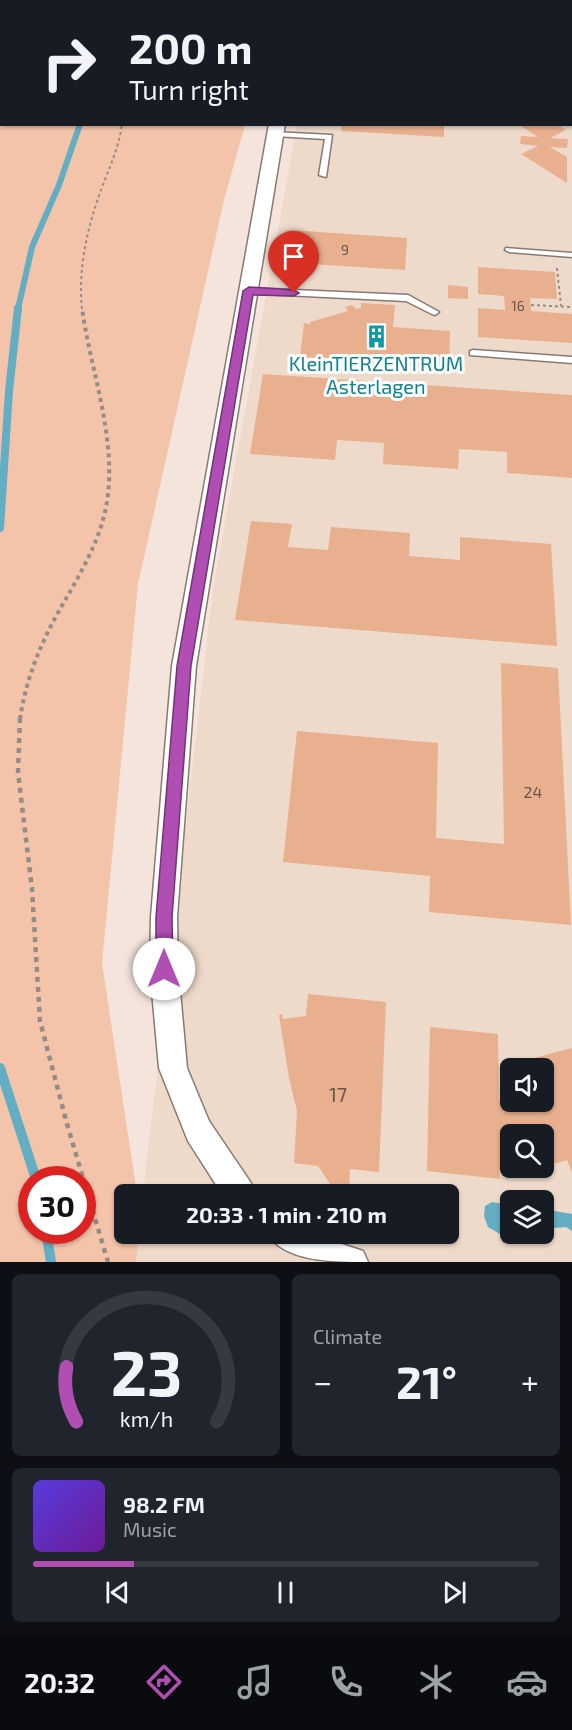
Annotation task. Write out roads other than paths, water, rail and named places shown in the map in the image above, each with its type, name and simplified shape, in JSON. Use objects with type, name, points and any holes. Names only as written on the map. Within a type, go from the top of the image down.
[{"type":"street","points":[[233,1184],[198,1131],[173,1068],[164,969],[164,917],[184,666],[276,129]]},
{"type":"street","points":[[297,1244],[352,1262]]},
{"type":"lane","points":[[276,129],[329,137],[323,175]]},
{"type":"lane","points":[[509,250],[572,255]]},
{"type":"lane","points":[[249,291],[408,298],[435,312]]},
{"type":"lane","points":[[473,353],[572,360]]},
{"type":"water","points":[[492,1202],[500,1203],[500,1234],[488,1227],[484,1216],[485,1206]]},
{"type":"water","points":[[554,1211],[572,1214],[572,1231],[566,1227],[554,1228]]},
{"type":"waterway","points":[[18,309],[32,247],[59,185],[79,126]]},
{"type":"waterway","points":[[0,528],[9,391],[18,308]]},
{"type":"waterway","points":[[0,1068],[32,1166]]},
{"type":"waterway","points":[[48,1244],[51,1262]]},
{"type":"place","name":"KleinTIERZENTRUM Asterlagen","points":[[376,337]]}]
